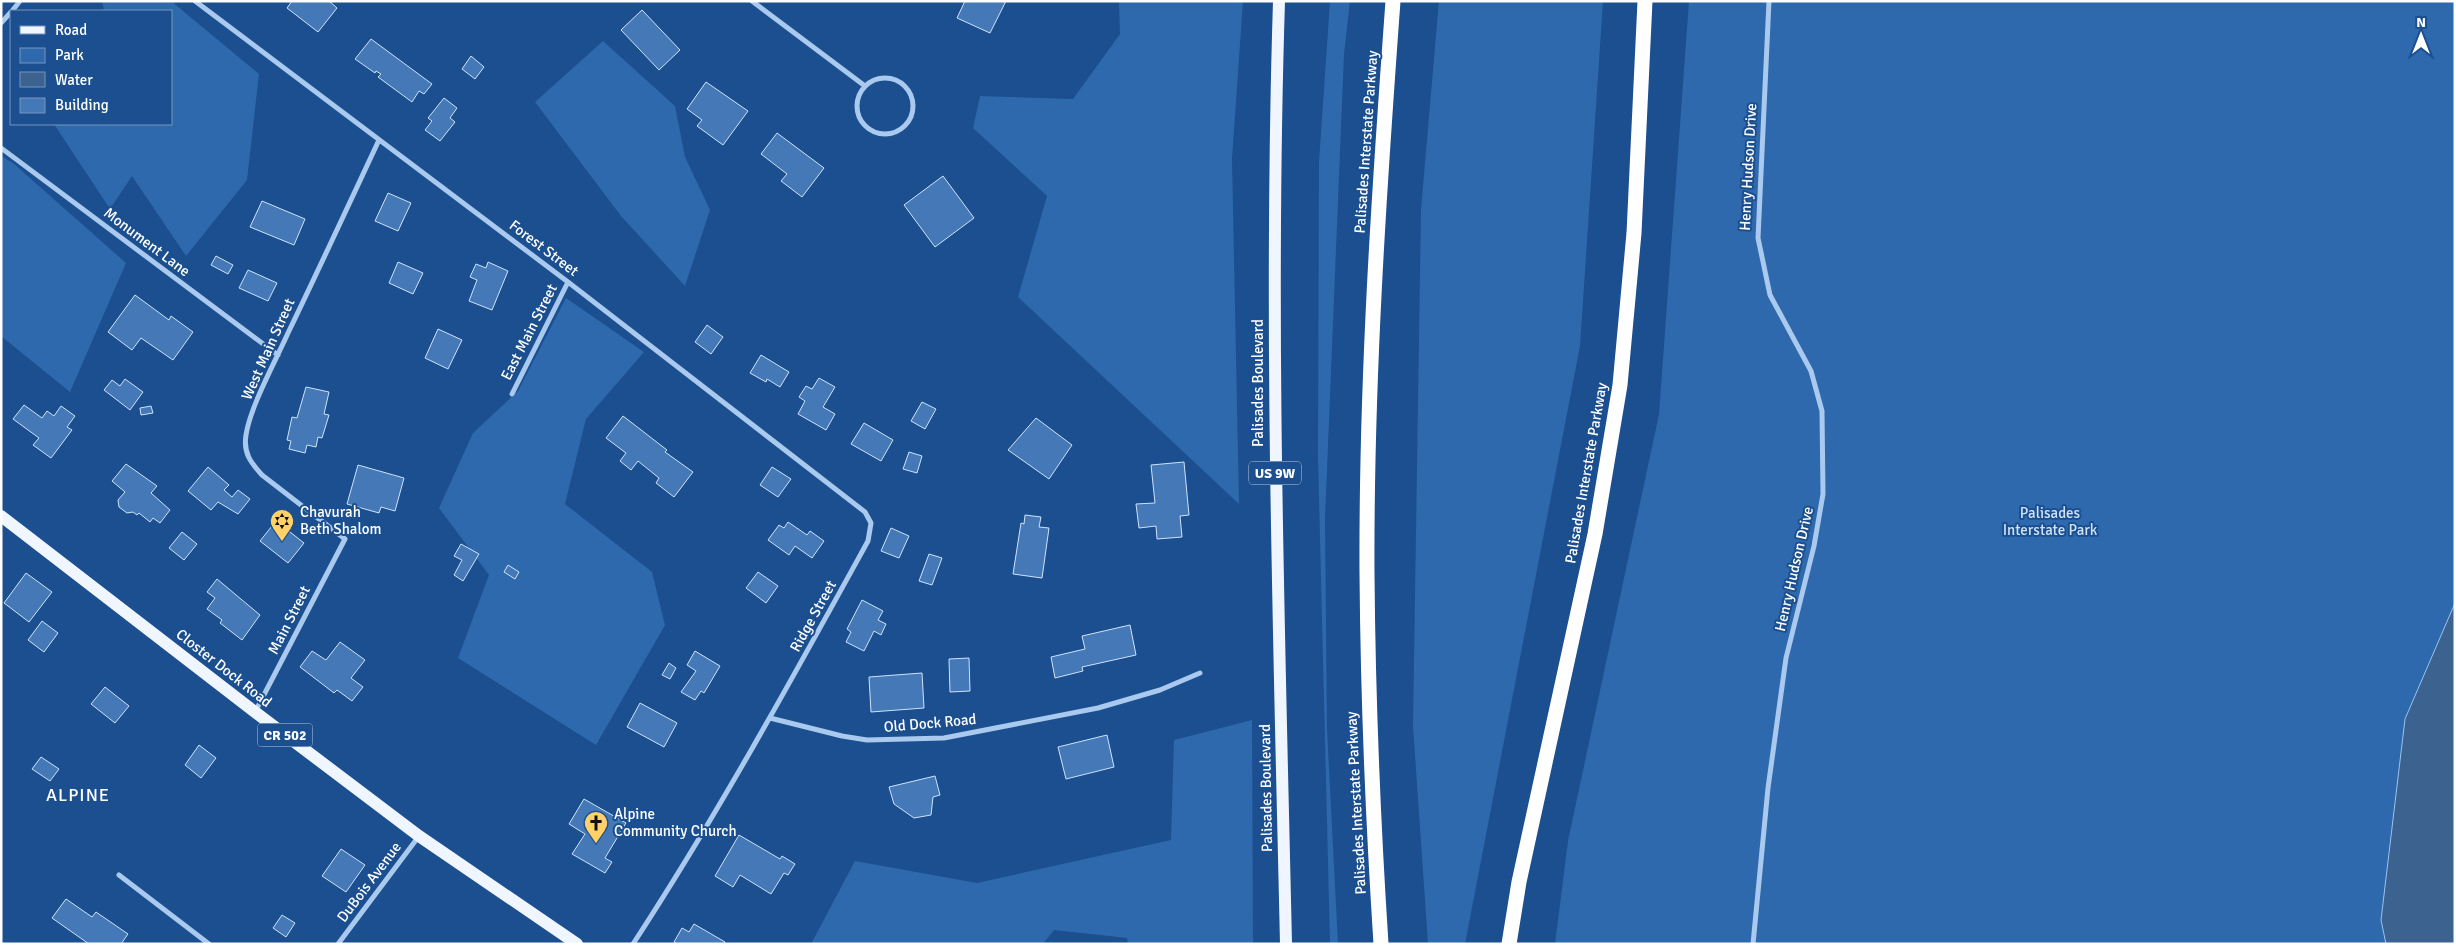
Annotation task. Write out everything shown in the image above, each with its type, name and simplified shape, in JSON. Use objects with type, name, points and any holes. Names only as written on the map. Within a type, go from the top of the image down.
[{"type":"highway","name":"Palisades Interstate Parkway","points":[[1380,944],[1371,774],[1367,563],[1371,348],[1393,1]]},
{"type":"highway","name":"Palisades Interstate Parkway","points":[[1509,944],[1521,872],[1595,534],[1620,385],[1634,233],[1645,1]]},
{"type":"main road","name":"Palisades Boulevard","points":[[1279,1],[1274,219],[1274,457],[1286,944]]},
{"type":"main road","name":"Closter Dock Road","points":[[1,516],[419,836],[577,944]]},
{"type":"street","name":"Forest Street","points":[[195,1],[568,282],[865,512],[871,523]]},
{"type":"street","points":[[752,1],[865,86]]},
{"type":"street","name":"Henry Hudson Drive","points":[[1753,944],[1770,767],[1786,658],[1814,546],[1823,494],[1822,411],[1811,371],[1770,295],[1758,238],[1769,1]]},
{"type":"street","points":[[1,23],[10,13]]},
{"type":"street","points":[[882,78],[900,81],[907,88],[914,105],[908,123],[901,129],[884,134],[867,127],[861,120],[857,102],[865,86],[873,80],[882,78]]},
{"type":"street","name":"West Main Street","points":[[345,538],[262,475],[247,456],[245,446],[250,420],[278,355],[379,140]]},
{"type":"street","name":"Monument Lane","points":[[1,148],[278,355]]},
{"type":"street","name":"East Main Street","points":[[512,394],[568,282]]},
{"type":"street","name":"Ridge Street","points":[[770,718],[868,541],[871,523]]},
{"type":"street","name":"Main Street","points":[[255,712],[345,538]]},
{"type":"street","name":"Old Dock Road","points":[[770,718],[842,736],[867,740],[944,738],[1098,708],[1160,690],[1200,673]]},
{"type":"street","points":[[633,944],[702,834],[770,718]]},
{"type":"street","name":"DuBois Avenue","points":[[338,944],[419,836]]},
{"type":"street","points":[[118,875],[209,944]]},
{"type":"green space","points":[[102,1],[171,1],[259,74],[247,180],[186,256],[132,176],[110,209],[55,125],[172,125],[172,10],[104,10]]},
{"type":"green space","points":[[1119,1],[1243,1],[1232,159],[1239,504],[1018,297],[1047,196],[973,128],[980,96],[1073,99],[1120,34]]},
{"type":"green space","points":[[1330,1],[1350,1],[1344,54],[1325,519],[1327,729],[1338,944],[1330,944],[1318,456],[1319,162]]},
{"type":"green space","points":[[1439,1],[1603,1],[1580,346],[1465,944],[1428,944],[1413,726],[1421,209]]},
{"type":"green space","name":"Palisades Interstate Park","points":[[1689,1],[2455,1],[2455,603],[2405,719],[2381,919],[2386,944],[1555,944],[1568,841],[1659,414]]},
{"type":"green space","points":[[603,41],[675,106],[685,157],[710,210],[685,286],[621,216],[535,102]]},
{"type":"green space","points":[[1,156],[13,163],[126,263],[70,392],[1,336]]},
{"type":"green space","points":[[566,298],[644,352],[586,419],[565,504],[652,572],[665,625],[596,745],[458,658],[489,575],[439,508],[473,433],[518,391]]},
{"type":"green space","points":[[1252,720],[1253,944],[1128,944],[1127,938],[1054,930],[1043,944],[811,944],[855,861],[977,883],[1171,840],[1174,740]]},
{"type":"water","points":[[2455,603],[2455,944],[2386,944],[2381,920],[2405,719]]},
{"type":"building","points":[[292,1],[329,1],[337,8],[318,32],[287,8]]},
{"type":"building","points":[[965,1],[1006,1],[990,33],[957,18]]},
{"type":"building","points":[[642,10],[680,50],[659,70],[621,30]]},
{"type":"building","points":[[371,39],[432,84],[424,94],[419,91],[412,102],[378,77],[381,74],[376,71],[375,73],[355,59]]},
{"type":"building","points":[[471,56],[484,67],[475,79],[462,69]]},
{"type":"building","points":[[706,82],[748,111],[723,145],[697,126],[702,120],[687,109]]},
{"type":"building","points":[[444,98],[457,108],[450,118],[455,122],[440,141],[425,130],[432,121],[428,118]]},
{"type":"building","points":[[777,133],[824,168],[802,197],[781,181],[787,174],[761,154]]},
{"type":"building","points":[[943,176],[974,218],[935,247],[904,205]]},
{"type":"building","points":[[388,193],[411,203],[398,231],[375,221]]},
{"type":"building","points":[[262,201],[305,219],[294,245],[250,227]]},
{"type":"building","points":[[216,256],[233,265],[228,274],[211,265]]},
{"type":"building","points":[[398,262],[423,273],[413,294],[389,283]]},
{"type":"building","points":[[488,262],[508,271],[492,310],[469,301],[477,280],[470,277],[476,264],[486,268]]},
{"type":"building","points":[[248,270],[277,283],[268,301],[239,288]]},
{"type":"building","points":[[135,295],[169,320],[171,316],[193,332],[173,360],[141,338],[132,350],[108,332]]},
{"type":"building","points":[[707,325],[723,337],[711,354],[695,342]]},
{"type":"building","points":[[438,329],[462,340],[448,369],[425,358]]},
{"type":"building","points":[[761,355],[789,372],[780,387],[767,379],[766,382],[750,373]]},
{"type":"building","points":[[819,378],[835,387],[823,407],[835,414],[826,430],[798,414],[805,401],[799,397],[806,386],[812,389]]},
{"type":"building","points":[[125,379],[143,392],[130,410],[104,390],[112,380],[120,386]]},
{"type":"building","points":[[306,387],[329,392],[324,414],[329,415],[322,438],[318,437],[316,447],[307,445],[305,453],[289,449],[291,441],[287,440],[292,417],[297,418]]},
{"type":"building","points":[[922,402],[936,409],[925,429],[911,421]]},
{"type":"building","points":[[24,405],[42,418],[47,411],[54,416],[61,406],[75,416],[67,427],[72,430],[51,458],[33,445],[39,438],[13,419]]},
{"type":"building","points":[[151,406],[153,413],[141,415],[140,408]]},
{"type":"building","points":[[623,416],[667,450],[665,452],[693,472],[674,497],[656,483],[659,478],[638,461],[631,470],[620,461],[626,453],[606,438]]},
{"type":"building","points":[[1036,418],[1072,445],[1049,479],[1008,450]]},
{"type":"building","points":[[864,423],[893,440],[881,461],[851,444]]},
{"type":"building","points":[[909,452],[922,456],[917,473],[903,469]]},
{"type":"building","points":[[1184,462],[1189,515],[1180,516],[1182,537],[1157,539],[1156,526],[1139,528],[1136,504],[1155,503],[1151,465]]},
{"type":"building","points":[[126,464],[157,486],[151,493],[170,510],[160,523],[153,518],[150,522],[139,513],[137,515],[133,512],[127,513],[119,507],[118,500],[125,492],[112,481]]},
{"type":"building","points":[[358,465],[404,478],[395,511],[381,507],[379,513],[347,504]]},
{"type":"building","points":[[208,467],[229,485],[224,490],[232,497],[238,490],[250,499],[238,514],[218,502],[211,510],[188,491]]},
{"type":"building","points":[[772,467],[791,479],[778,497],[760,485]]},
{"type":"building","points":[[1025,515],[1041,517],[1039,527],[1049,528],[1042,578],[1013,574],[1021,523],[1024,524]]},
{"type":"building","name":"Chavurah Beth Shalom","points":[[276,521],[304,543],[288,563],[260,541]]},
{"type":"building","points":[[788,522],[807,535],[810,531],[824,541],[812,558],[795,546],[789,555],[768,540],[779,525],[784,528]]},
{"type":"building","points":[[891,528],[909,536],[899,558],[881,551]]},
{"type":"building","points":[[182,532],[197,544],[184,560],[169,548]]},
{"type":"building","points":[[461,544],[479,554],[463,581],[454,575],[462,560],[454,556]]},
{"type":"building","points":[[929,554],[942,558],[932,585],[919,581]]},
{"type":"building","points":[[508,565],[519,572],[515,579],[504,572]]},
{"type":"building","points":[[758,572],[778,586],[766,603],[746,588]]},
{"type":"building","points":[[26,573],[52,592],[29,622],[4,603]]},
{"type":"building","points":[[217,579],[260,615],[242,640],[220,623],[222,620],[207,609],[215,598],[207,592]]},
{"type":"building","points":[[862,600],[883,611],[878,620],[886,624],[881,635],[874,631],[864,651],[846,642],[851,632],[847,629]]},
{"type":"building","points":[[42,621],[58,633],[44,652],[28,640]]},
{"type":"building","points":[[1130,625],[1136,655],[1082,667],[1083,671],[1055,678],[1051,657],[1085,649],[1082,636]]},
{"type":"building","points":[[340,642],[365,660],[351,678],[363,687],[352,701],[337,690],[334,693],[300,667],[312,651],[326,660]]},
{"type":"building","points":[[695,651],[720,666],[704,693],[701,691],[695,700],[681,692],[696,671],[687,665]]},
{"type":"building","points":[[969,658],[970,691],[950,692],[949,659]]},
{"type":"building","points":[[669,663],[676,668],[670,679],[662,675]]},
{"type":"building","points":[[922,673],[924,708],[871,712],[869,677]]},
{"type":"building","points":[[105,687],[129,706],[115,723],[91,704]]},
{"type":"building","points":[[640,703],[677,723],[664,747],[627,727]]},
{"type":"building","points":[[1107,735],[1114,767],[1066,779],[1058,747]]},
{"type":"building","points":[[199,745],[216,758],[201,778],[185,765]]},
{"type":"building","points":[[41,757],[59,769],[50,781],[32,769]]},
{"type":"building","points":[[935,776],[940,795],[933,797],[931,815],[914,818],[894,804],[889,787]]},
{"type":"building","name":"Alpine Community Church","points":[[584,799],[626,823],[605,858],[612,862],[605,873],[572,854],[585,834],[569,824]]},
{"type":"building","points":[[739,835],[780,859],[782,856],[795,864],[788,875],[784,873],[771,894],[740,875],[733,887],[715,876]]},
{"type":"building","points":[[341,849],[365,865],[346,892],[322,876]]},
{"type":"building","points":[[66,899],[92,917],[96,912],[128,934],[121,944],[89,944],[52,918]]},
{"type":"building","points":[[282,915],[295,923],[286,937],[273,928]]},
{"type":"building","points":[[694,924],[725,942],[724,944],[677,944],[674,942],[682,928],[689,932]]},
{"type":"place","name":"Chavurah Beth Shalom","points":[[282,542]]},
{"type":"place","name":"Alpine Community Church","points":[[596,844]]},
{"type":"district","name":"ALPINE","points":[[78,795]]}]
